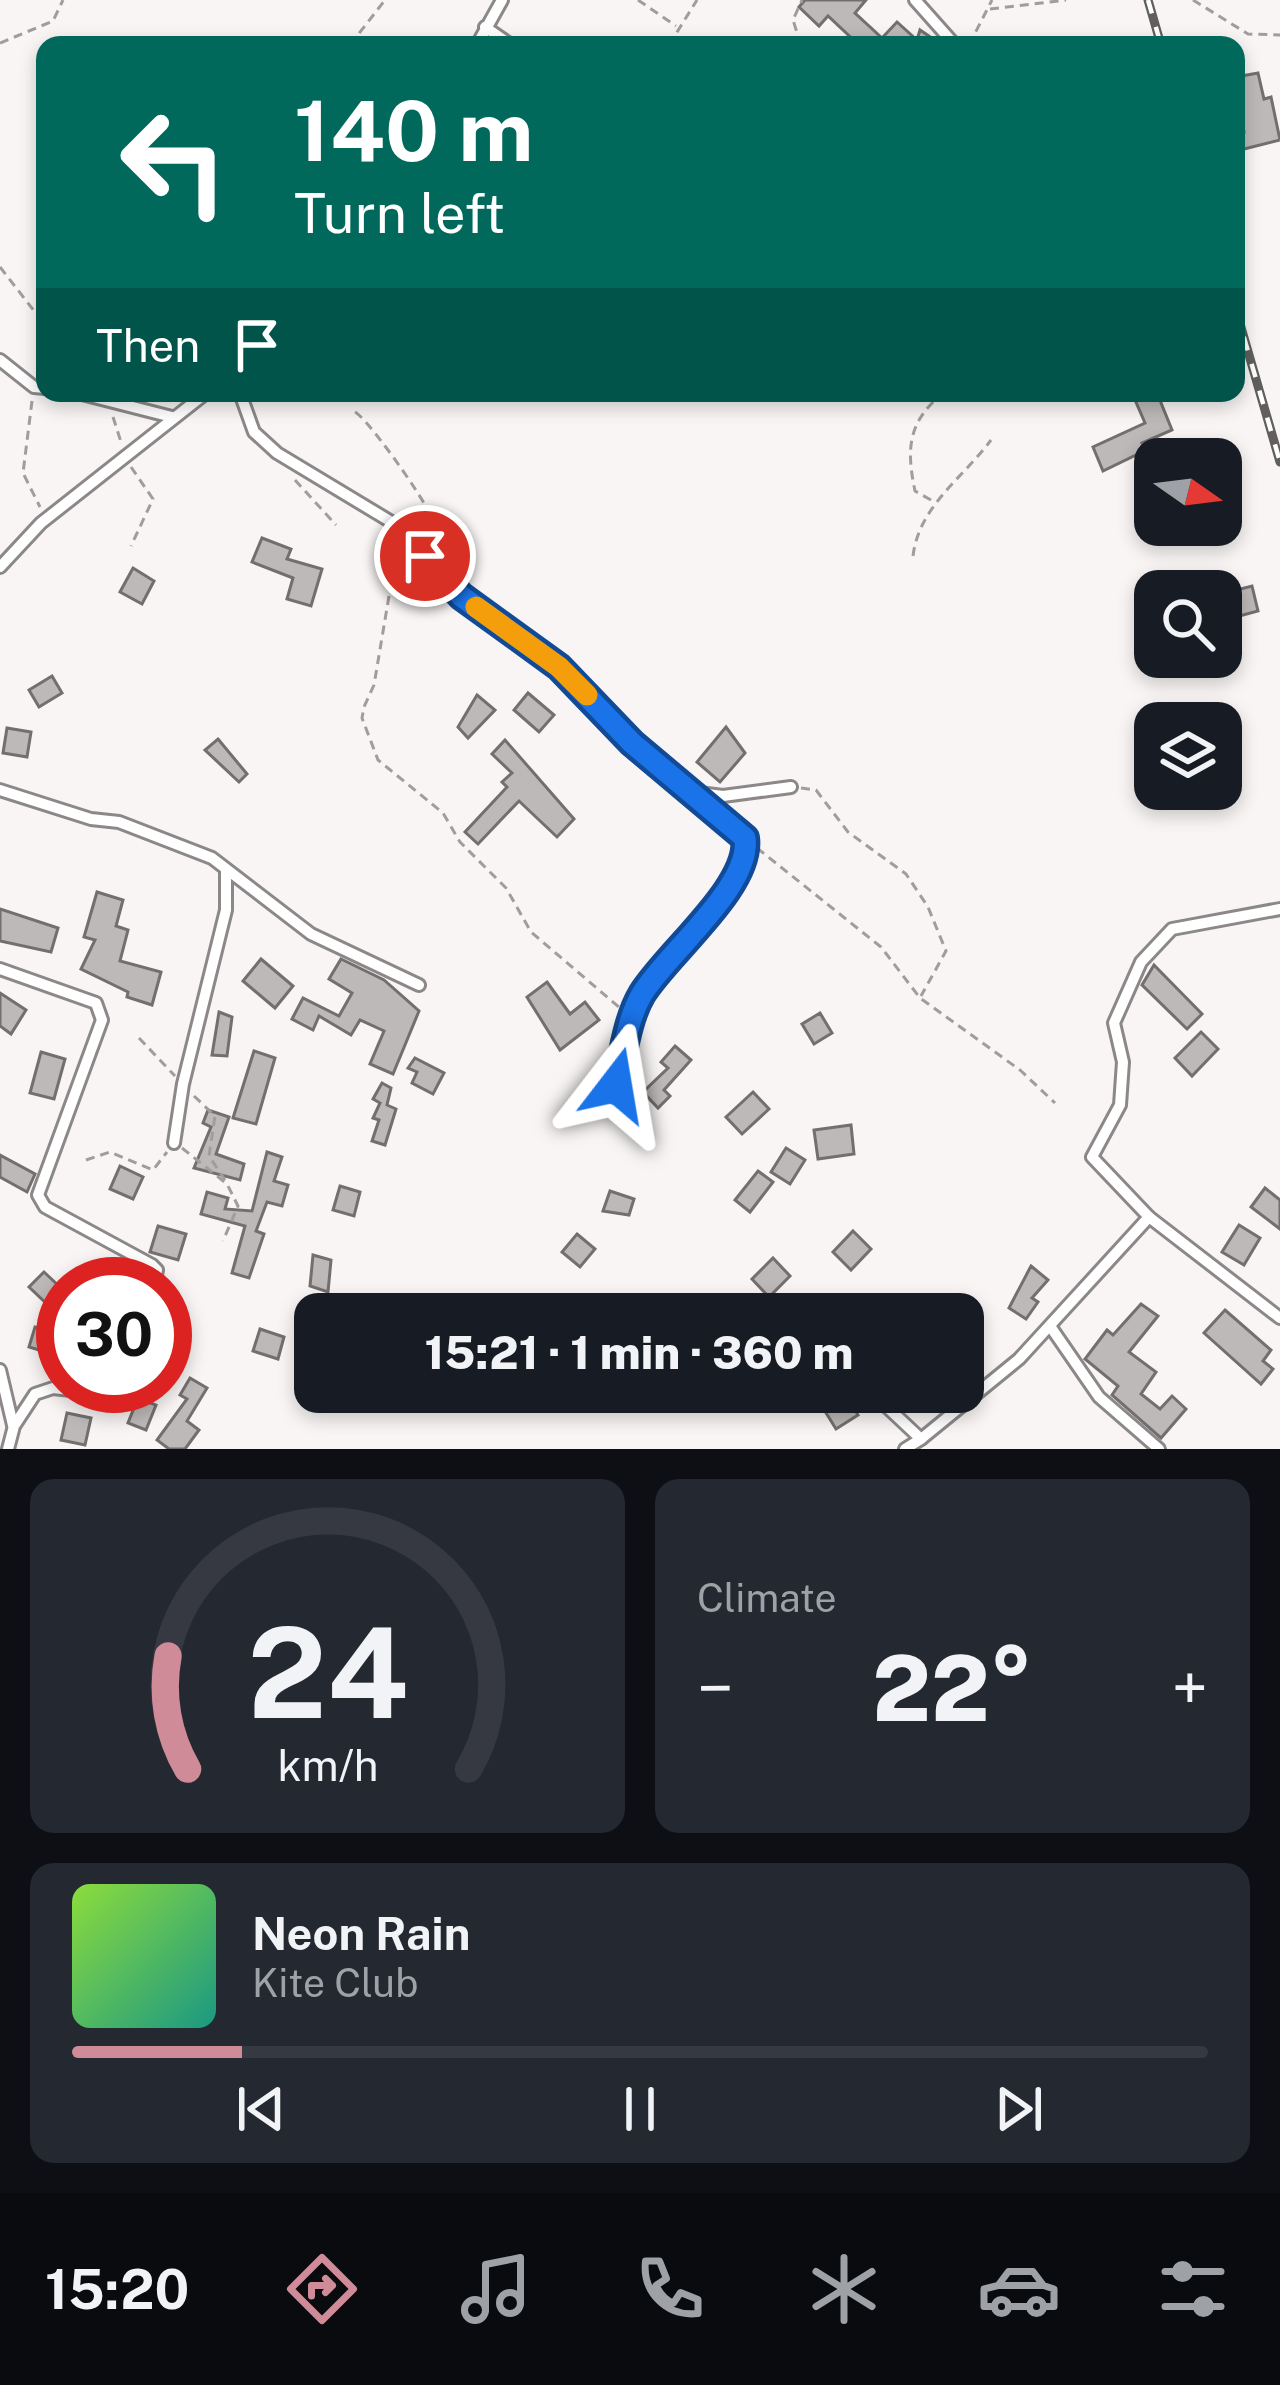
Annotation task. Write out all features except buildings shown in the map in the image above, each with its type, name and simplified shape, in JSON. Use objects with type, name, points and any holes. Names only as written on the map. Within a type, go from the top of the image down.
[{"type":"street","points":[[481,36],[502,0]]},
{"type":"street","points":[[915,0],[947,36]]},
{"type":"street","points":[[485,27],[498,36]]},
{"type":"street","points":[[0,360],[36,385]]},
{"type":"street","points":[[99,402],[153,409],[172,417]]},
{"type":"street","points":[[0,567],[41,524],[193,402]]},
{"type":"street","points":[[243,402],[254,432],[278,453],[403,529],[461,596],[559,667],[632,743],[745,838],[739,868],[716,906],[641,995],[616,1085],[641,1124]]},
{"type":"street","points":[[691,792],[723,796],[791,787]]},
{"type":"street","points":[[0,790],[92,819],[119,821],[212,858],[311,934],[419,985]]},
{"type":"street","points":[[174,1143],[183,1084],[226,910],[226,872]]},
{"type":"street","points":[[1280,909],[1172,929],[1142,962],[1114,1023],[1123,1063],[1120,1105],[1093,1157],[1149,1216],[1280,1318]]},
{"type":"street","points":[[0,969],[96,1003],[102,1020],[38,1195],[45,1207],[137,1257]]},
{"type":"street","points":[[905,1449],[1050,1326],[1068,1300],[1149,1216]]},
{"type":"street","points":[[1050,1326],[1099,1397],[1159,1449]]},
{"type":"street","points":[[0,1370],[14,1426]]},
{"type":"street","points":[[8,1449],[14,1426],[36,1394]]},
{"type":"street","points":[[893,1413],[921,1439]]},
{"type":"path","points":[[0,43],[53,21],[64,0]]},
{"type":"path","points":[[357,36],[385,0]]},
{"type":"path","points":[[638,0],[676,27]]},
{"type":"path","points":[[672,36],[697,0]]},
{"type":"path","points":[[798,36],[793,20],[802,0]]},
{"type":"path","points":[[974,36],[992,0]]},
{"type":"path","points":[[990,9],[1048,6],[1066,0]]},
{"type":"path","points":[[1193,0],[1248,34],[1280,35]]},
{"type":"path","points":[[0,267],[36,313]]},
{"type":"path","points":[[37,402],[23,473],[40,506],[41,524]]},
{"type":"path","points":[[933,502],[915,491],[908,457],[912,428],[936,402]]},
{"type":"path","points":[[106,405],[125,456],[153,499],[131,546]]},
{"type":"path","points":[[355,412],[369,418],[384,451],[427,508],[431,526],[425,556],[390,590],[385,610],[374,685],[362,718],[378,760],[443,813],[460,842],[506,888],[531,932],[633,1019]]},
{"type":"path","points":[[913,556],[933,502],[955,487],[991,440]]},
{"type":"path","points":[[278,453],[304,494],[336,525]]},
{"type":"path","points":[[791,787],[816,790],[848,832],[905,874],[928,907],[946,951],[920,998]]},
{"type":"path","points":[[745,838],[881,947],[920,998],[1020,1070],[1054,1103]]},
{"type":"path","points":[[86,1160],[110,1152],[153,1170],[174,1143],[227,1184],[238,1206],[223,1241]]},
{"type":"railway","points":[[1148,0],[1158,36]]},
{"type":"railway","points":[[1245,341],[1280,462]]},
{"type":"slow traffic","points":[[476,607],[559,667],[587,695]]},
{"type":"route","points":[[425,556],[461,596],[559,667],[632,743],[745,838],[739,868],[716,906],[641,995],[616,1085]]}]
